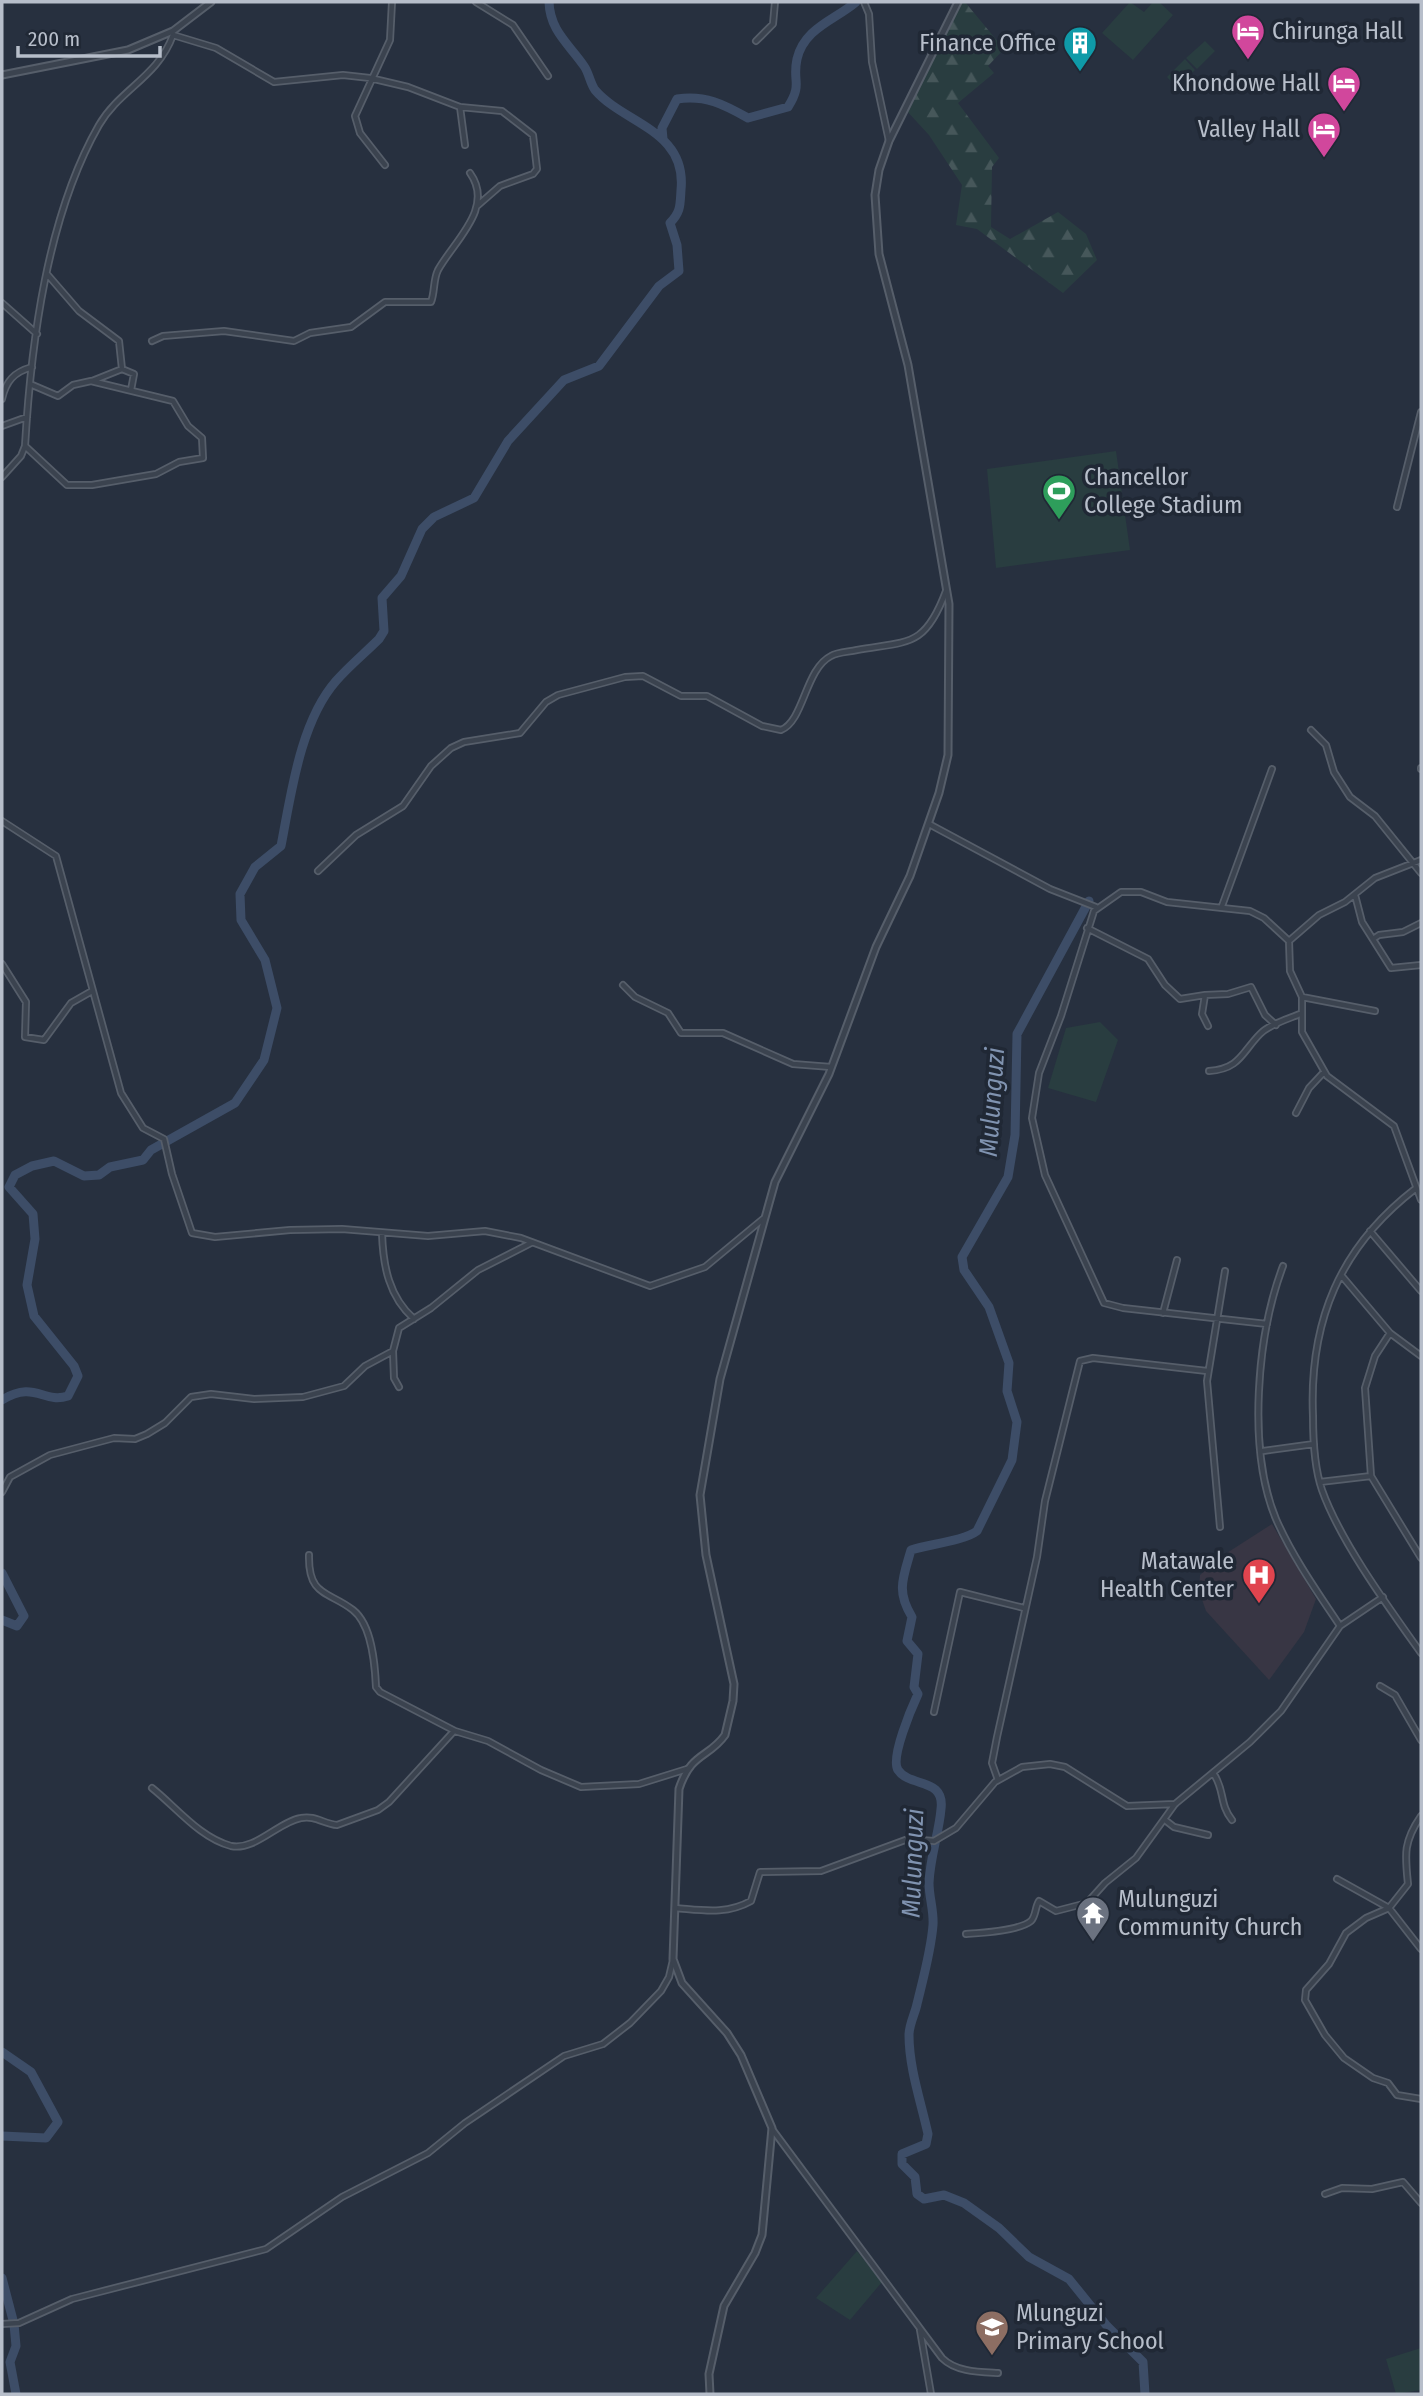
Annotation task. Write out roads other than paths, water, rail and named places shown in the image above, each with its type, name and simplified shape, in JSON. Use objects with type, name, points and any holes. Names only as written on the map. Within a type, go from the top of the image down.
[{"type":"street","points":[[2,75],[122,52],[173,33],[211,2]]},
{"type":"street","points":[[384,165],[355,121],[356,111],[370,78],[390,40],[392,2]]},
{"type":"street","points":[[476,2],[513,25],[548,76]]},
{"type":"street","points":[[756,41],[773,24],[775,2]]},
{"type":"street","points":[[864,2],[869,14],[872,62],[889,141]]},
{"type":"street","points":[[2,2325],[19,2323],[72,2299],[266,2249],[342,2197],[428,2153],[465,2123],[564,2056],[603,2044],[630,2023],[661,1991],[669,1977],[674,1959],[677,1802],[688,1769],[699,1755],[725,1735],[733,1701],[730,1660],[706,1555],[700,1492],[720,1379],[778,1175],[831,1067],[886,923],[910,876],[929,824],[948,755],[950,621],[947,590],[908,365],[883,272],[875,225],[876,182],[889,141],[934,44],[958,2]]},
{"type":"street","points":[[152,341],[161,337],[224,331],[294,341],[310,332],[352,327],[385,302],[431,302],[437,273],[477,206],[500,186],[535,173],[537,147],[531,132],[505,113],[460,107],[408,88],[370,78],[343,75],[274,82],[216,48],[173,33]]},
{"type":"street","points":[[2,477],[18,461],[25,446],[32,367],[57,226],[100,123],[163,59],[173,33]]},
{"type":"street","points":[[460,107],[466,135],[465,145]]},
{"type":"street","points":[[470,173],[478,188],[477,206]]},
{"type":"street","points":[[47,273],[79,311],[119,341],[122,369]]},
{"type":"street","points":[[2,303],[37,334]]},
{"type":"street","points":[[2,399],[8,382],[19,371],[32,367]]},
{"type":"street","points":[[30,384],[58,396],[71,386],[122,369],[134,374],[131,390]]},
{"type":"street","points":[[25,446],[67,485],[92,485],[156,474],[179,462],[203,458],[202,438],[188,426],[175,403],[91,381]]},
{"type":"street","points":[[1397,507],[1421,412]]},
{"type":"street","points":[[2,426],[27,417]]},
{"type":"street","points":[[318,871],[356,835],[403,806],[444,753],[464,742],[520,733],[546,702],[558,695],[625,677],[645,676],[681,696],[707,696],[762,726],[781,730],[792,722],[805,691],[828,657],[911,642],[932,618],[947,590]]},
{"type":"street","points":[[1311,730],[1325,745],[1334,772],[1350,797],[1374,816],[1421,873]]},
{"type":"street","points":[[1222,906],[1272,769]]},
{"type":"street","points":[[2,821],[56,856],[121,1093],[143,1128],[164,1139],[172,1174],[192,1233],[215,1237],[342,1229],[451,1236],[483,1231],[532,1242],[650,1286],[705,1267],[764,1219]]},
{"type":"street","points":[[929,824],[1050,889],[1096,907]]},
{"type":"street","points":[[1289,941],[1319,915],[1355,895],[1382,874],[1421,860]]},
{"type":"street","points":[[1267,1324],[1110,1306],[1101,1300],[1071,1227],[1045,1175],[1032,1120],[1039,1073],[1061,1016],[1087,928],[1096,907],[1121,892],[1138,892],[1170,903],[1222,906],[1258,914],[1289,941],[1290,971],[1302,998],[1302,1032],[1324,1072],[1338,1087],[1392,1123],[1421,1200]]},
{"type":"street","points":[[1355,895],[1362,922],[1391,968],[1421,965]]},
{"type":"street","points":[[1373,939],[1379,935],[1403,932],[1421,923]]},
{"type":"street","points":[[1087,928],[1148,959],[1165,985],[1180,999],[1228,994],[1251,987],[1265,1015],[1276,1025]]},
{"type":"street","points":[[2,964],[26,1002],[25,1037],[44,1040],[71,1003],[92,991]]},
{"type":"street","points":[[623,985],[635,997],[668,1013],[681,1033],[723,1033],[793,1064],[831,1067]]},
{"type":"street","points":[[1205,995],[1202,1014],[1208,1026]]},
{"type":"street","points":[[1302,998],[1375,1012]]},
{"type":"street","points":[[1209,1071],[1224,1070],[1246,1054],[1259,1035],[1301,1013]]},
{"type":"street","points":[[1296,1114],[1309,1088],[1324,1072]]},
{"type":"street","points":[[1415,1189],[1370,1231],[1341,1275],[1322,1319],[1311,1366],[1314,1444],[1320,1482],[1344,1533],[1421,1653]]},
{"type":"street","points":[[1370,1231],[1421,1291]]},
{"type":"street","points":[[382,1233],[387,1280],[402,1309],[414,1319]]},
{"type":"street","points":[[399,1387],[394,1378],[393,1351],[398,1329],[478,1270],[532,1242]]},
{"type":"street","points":[[1163,1313],[1177,1260]]},
{"type":"street","points":[[1283,1266],[1267,1324],[1260,1372],[1262,1451],[1268,1493],[1277,1522],[1340,1626]]},
{"type":"street","points":[[1220,1527],[1214,1482],[1207,1371],[1225,1271]]},
{"type":"street","points":[[1341,1275],[1390,1333],[1421,1356]]},
{"type":"street","points":[[1390,1333],[1375,1356],[1365,1388],[1371,1476],[1421,1558]]},
{"type":"street","points":[[2,1492],[10,1477],[50,1455],[107,1440],[135,1439],[147,1434],[165,1423],[191,1397],[211,1394],[254,1399],[303,1397],[344,1386],[365,1366],[393,1351]]},
{"type":"street","points":[[998,1780],[992,1763],[994,1750],[1037,1557],[1045,1502],[1080,1361],[1088,1358],[1110,1359],[1207,1371]]},
{"type":"street","points":[[1262,1451],[1314,1444]]},
{"type":"street","points":[[1320,1482],[1371,1476]]},
{"type":"street","points":[[309,1555],[308,1570],[318,1588],[353,1610],[362,1620],[368,1635],[376,1686],[380,1692],[455,1731],[488,1741],[523,1761],[581,1787],[639,1784],[688,1769]]},
{"type":"street","points":[[934,1712],[960,1592],[1024,1608]]},
{"type":"street","points":[[966,1934],[1002,1930],[1028,1922],[1034,1918],[1039,1901],[1056,1911],[1087,1903],[1112,1877],[1136,1858],[1175,1804],[1281,1711],[1340,1626],[1383,1597]]},
{"type":"street","points":[[1380,1686],[1395,1695],[1421,1740]]},
{"type":"street","points":[[152,1788],[198,1827],[223,1843],[239,1846],[297,1819],[316,1818],[341,1825],[377,1810],[409,1782],[455,1731]]},
{"type":"street","points":[[675,1908],[710,1912],[732,1909],[751,1901],[760,1872],[821,1871],[908,1839],[934,1841],[956,1828],[998,1780],[1022,1767],[1050,1764],[1079,1773],[1127,1806],[1175,1804]]},
{"type":"street","points":[[1213,1773],[1222,1787],[1222,1806],[1232,1819]]},
{"type":"street","points":[[1421,1816],[1413,1828],[1405,1853],[1408,1884],[1390,1908],[1366,1918],[1346,1933],[1329,1964],[1306,1990],[1305,2000],[1325,2035],[1344,2058],[1373,2078],[1391,2085],[1397,2095],[1421,2099]]},
{"type":"street","points":[[1165,1820],[1174,1827],[1208,1835]]},
{"type":"street","points":[[1337,1879],[1390,1908],[1421,1950]]},
{"type":"street","points":[[674,1959],[682,1983],[727,2033],[741,2056],[772,2128],[948,2364],[976,2372],[998,2373]]},
{"type":"street","points":[[710,2394],[709,2374],[724,2306],[755,2253],[762,2235],[772,2128]]},
{"type":"street","points":[[1325,2194],[1342,2188],[1367,2190],[1402,2182],[1421,2203]]},
{"type":"street","points":[[920,2328],[931,2394]]},
{"type":"waterway","points":[[2,1400],[23,1392],[59,1398],[68,1396],[78,1376],[74,1366],[34,1316],[27,1285],[35,1239],[33,1214],[9,1187],[15,1175],[32,1166],[54,1161],[84,1176],[99,1175],[110,1167],[143,1160],[151,1150],[235,1103],[264,1060],[277,1008],[265,960],[241,920],[240,894],[255,867],[281,846],[293,782],[305,738],[324,698],[336,681],[384,631],[382,598],[401,576],[422,529],[434,517],[474,498],[508,441],[564,380],[599,366],[659,286],[679,271],[677,245],[670,223],[678,212],[681,195],[680,170],[674,154],[651,130],[607,102],[595,90],[584,66],[561,37],[553,21],[549,2]]},
{"type":"waterway","points":[[663,139],[662,128],[677,99],[697,98],[714,102],[748,118],[788,107],[795,93],[797,59],[806,40],[813,32],[856,2]]},
{"type":"waterway","name":"Mulunguzi","points":[[1089,901],[1017,1034],[1015,1135],[1008,1177],[962,1257],[964,1270],[989,1307],[1009,1363],[1007,1391],[1017,1422],[1012,1460],[977,1531],[955,1540],[911,1550],[902,1584],[904,1600],[912,1617],[907,1641],[918,1654],[914,1687],[918,1694],[903,1732],[896,1764],[903,1776],[932,1787],[941,1799],[929,1883],[932,1935],[909,2035],[913,2072],[928,2134],[926,2144],[902,2154],[902,2164],[915,2177],[917,2194],[924,2199],[944,2195],[964,2203],[999,2228],[1029,2257],[1069,2279],[1107,2326],[1143,2362],[1145,2394]]},
{"type":"waterway","points":[[2,1573],[24,1616],[17,1626],[2,1620]]},
{"type":"waterway","points":[[2,2052],[31,2072],[58,2122],[46,2138],[2,2136]]},
{"type":"waterway","points":[[2,2278],[14,2324],[16,2346],[10,2362],[16,2394]]},
{"type":"place","name":"Chirunga Hall","points":[[1248,61]]},
{"type":"place","name":"Finance Office","points":[[1080,73]]},
{"type":"place","name":"Khondowe Hall","points":[[1344,113]]},
{"type":"place","name":"Valley Hall","points":[[1324,159]]},
{"type":"place","name":"Chancellor College Stadium","points":[[1059,521]]},
{"type":"place","name":"Matawale Health Center","points":[[1259,1605]]},
{"type":"place","name":"Mulunguzi Community Church","points":[[1093,1943]]},
{"type":"place","name":"Mlunguzi Primary School","points":[[992,2357]]}]
